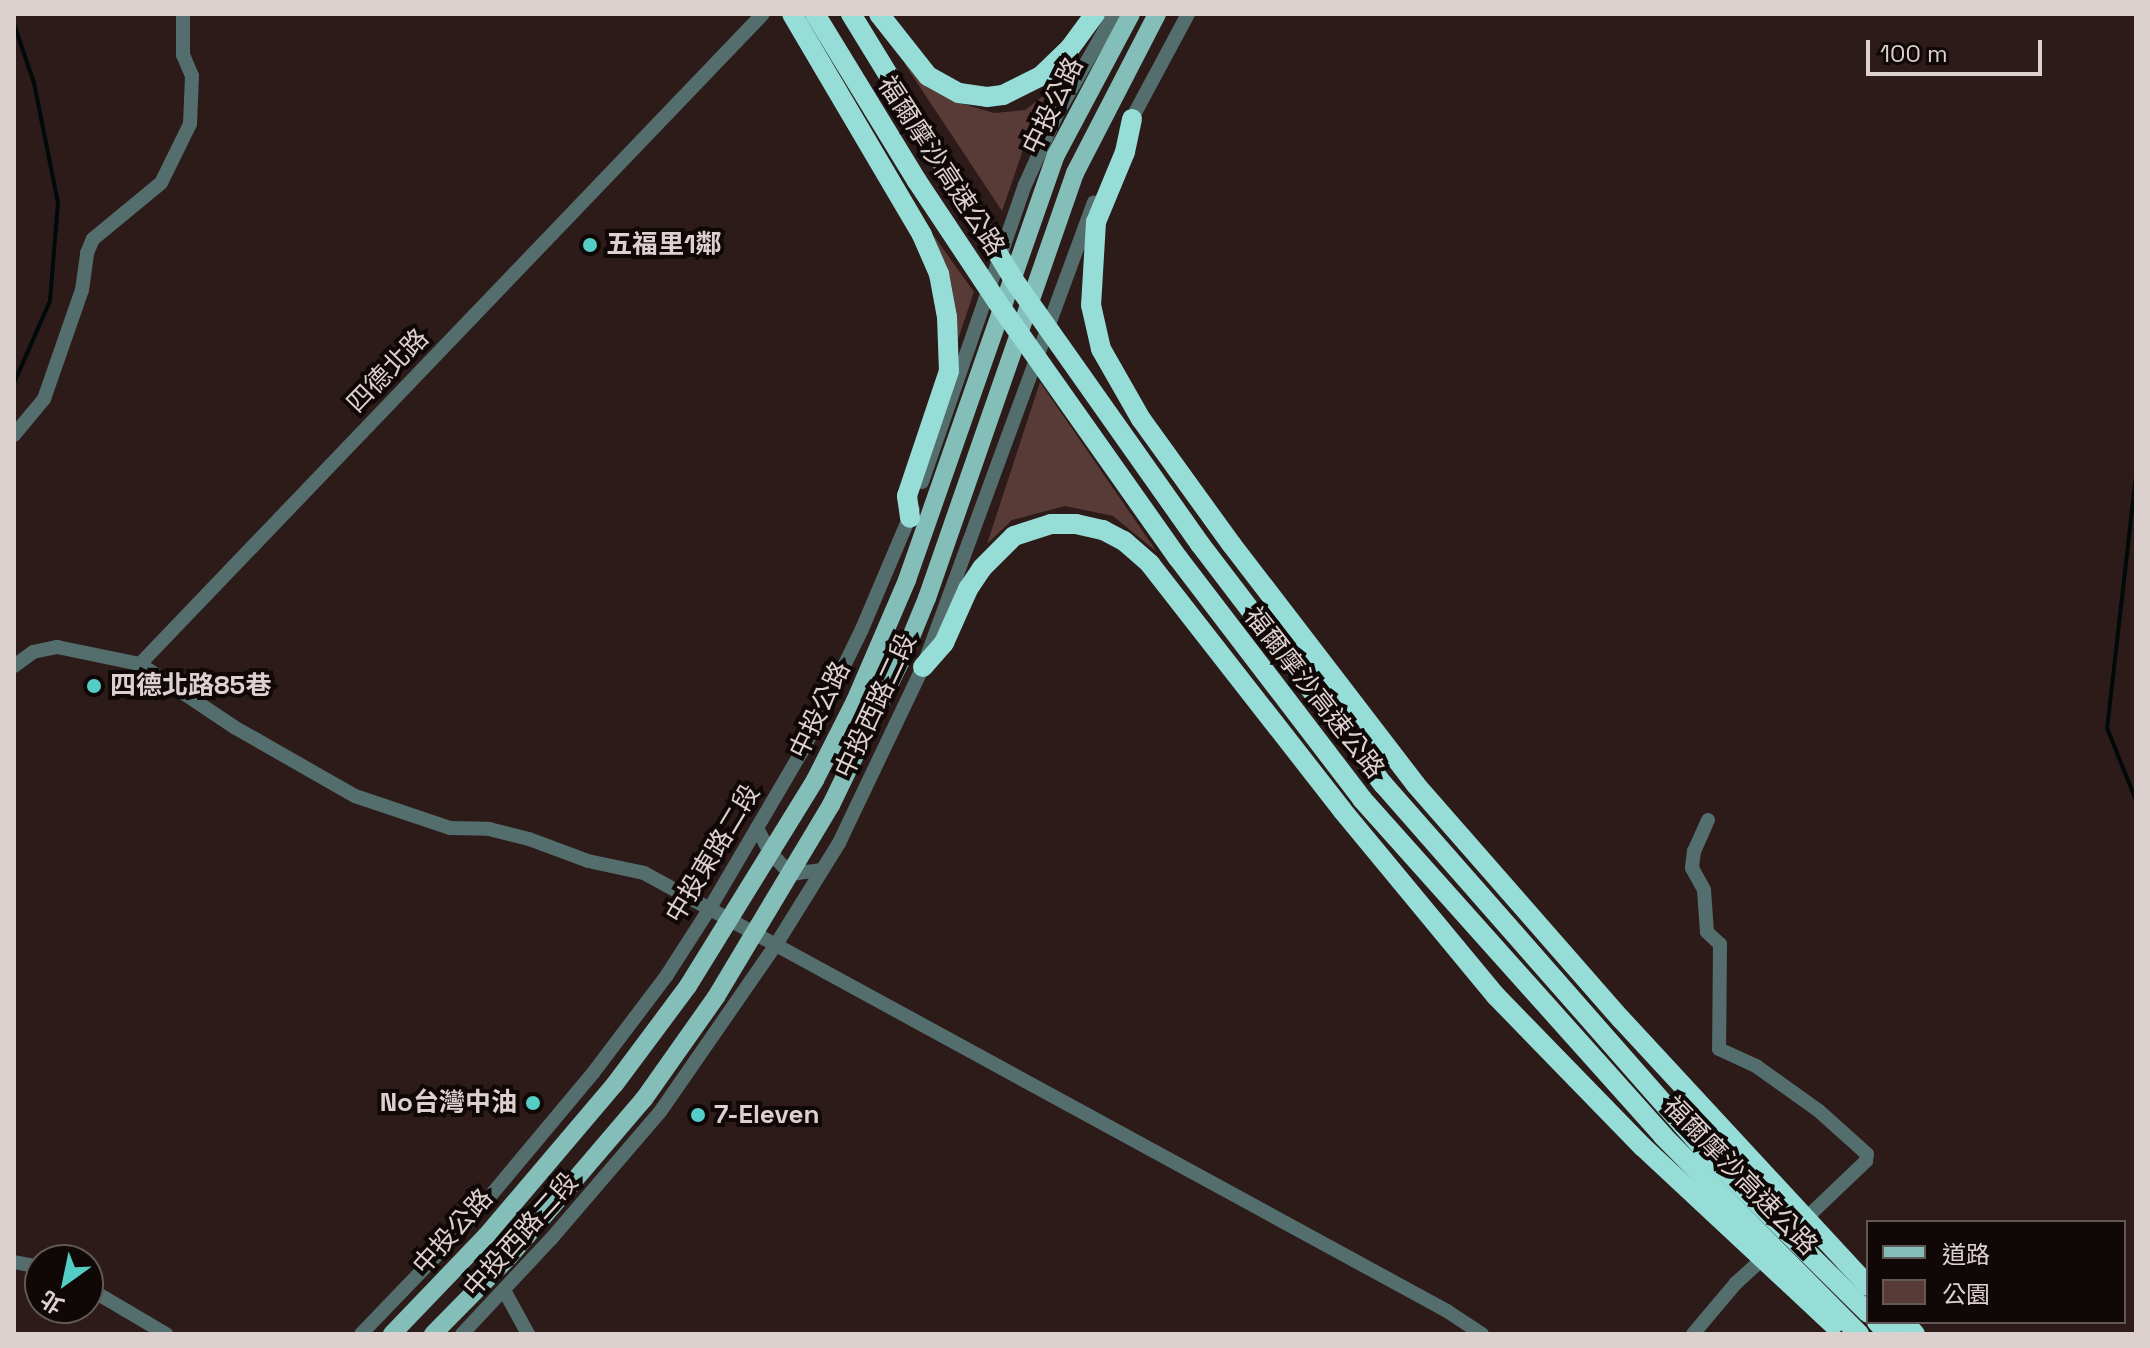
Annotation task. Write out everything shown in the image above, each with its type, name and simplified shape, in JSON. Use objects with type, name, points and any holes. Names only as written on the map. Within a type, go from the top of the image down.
[{"type":"highway","points":[[792,14],[922,235],[939,274],[949,371],[907,496],[910,518]]},
{"type":"highway","name":"福爾摩沙高速公路","points":[[815,14],[917,181],[998,303],[1178,558],[1362,799],[1663,1136],[1859,1334]]},
{"type":"highway","name":"福爾摩沙高速公路","points":[[851,14],[1018,286],[1200,544],[1383,784],[1704,1150],[1866,1311]]},
{"type":"highway","points":[[879,14],[928,76],[959,93],[1003,95],[1055,65],[1095,14]]},
{"type":"highway","points":[[1132,119],[1125,152],[1096,222],[1091,305],[1101,349],[1141,419],[1232,545],[1407,773],[1611,1008],[1866,1284]]},
{"type":"highway","points":[[923,667],[944,643],[968,589],[982,568],[1014,536],[1029,528],[1076,524],[1103,530],[1150,564],[1342,810],[1496,996],[1653,1157],[1844,1334]]},
{"type":"main road","name":"中投公路","points":[[392,1334],[486,1236],[615,1084],[688,986],[815,780],[855,701],[907,580],[1056,155],[1131,14]]},
{"type":"main road","name":"中投公路","points":[[433,1334],[508,1258],[644,1099],[723,985],[831,805],[904,654],[927,598],[1075,173],[1157,14]]},
{"type":"street","points":[[14,435],[44,399],[82,290],[87,253],[93,239],[161,183],[190,124],[192,76],[183,55],[183,14]]},
{"type":"street","name":"四德北路","points":[[140,664],[763,14]]},
{"type":"street","name":"中投東路二段","points":[[361,1334],[466,1225],[593,1073],[667,975],[805,746],[862,629],[910,518],[1025,185],[1057,114],[1114,14]]},
{"type":"street","name":"中投西路二段","points":[[462,1334],[660,1112],[777,943],[839,843],[923,667],[1081,230],[1132,119],[1188,14]]},
{"type":"street","points":[[14,666],[33,652],[57,647],[140,664],[234,727],[355,796],[450,828],[489,829],[529,839],[588,861],[644,873],[777,943],[1157,1156],[1447,1311],[1482,1334]]},
{"type":"street","points":[[1693,1334],[1736,1283],[1866,1161],[1867,1154],[1807,1102],[1756,1066],[1719,1049],[1720,944],[1707,932],[1704,890],[1692,868],[1694,851],[1708,820]]},
{"type":"street","points":[[757,828],[769,851],[783,866],[797,873],[821,870]]},
{"type":"street","points":[[504,1290],[528,1334]]},
{"type":"street","points":[[104,1297],[166,1334]]},
{"type":"green space","points":[[904,63],[933,88],[960,103],[994,113],[1025,110],[1058,85],[1023,150],[1002,211]]},
{"type":"green space","points":[[934,236],[974,292],[957,342],[950,286]]},
{"type":"green space","points":[[1040,382],[1157,552],[1113,516],[1065,506],[1012,520],[987,544]]},
{"type":"waterway","points":[[14,24],[34,83],[58,203],[50,301],[14,383]]},
{"type":"waterway","points":[[2136,175],[2136,206]]},
{"type":"waterway","points":[[2136,475],[2107,728],[2136,800]]},
{"type":"place","name":"五福里1鄰","points":[[590,245]]},
{"type":"place","name":"四德北路85巷","points":[[94,686]]},
{"type":"place","name":"No台灣中油","points":[[533,1103]]},
{"type":"place","name":"7-Eleven","points":[[698,1115]]}]
